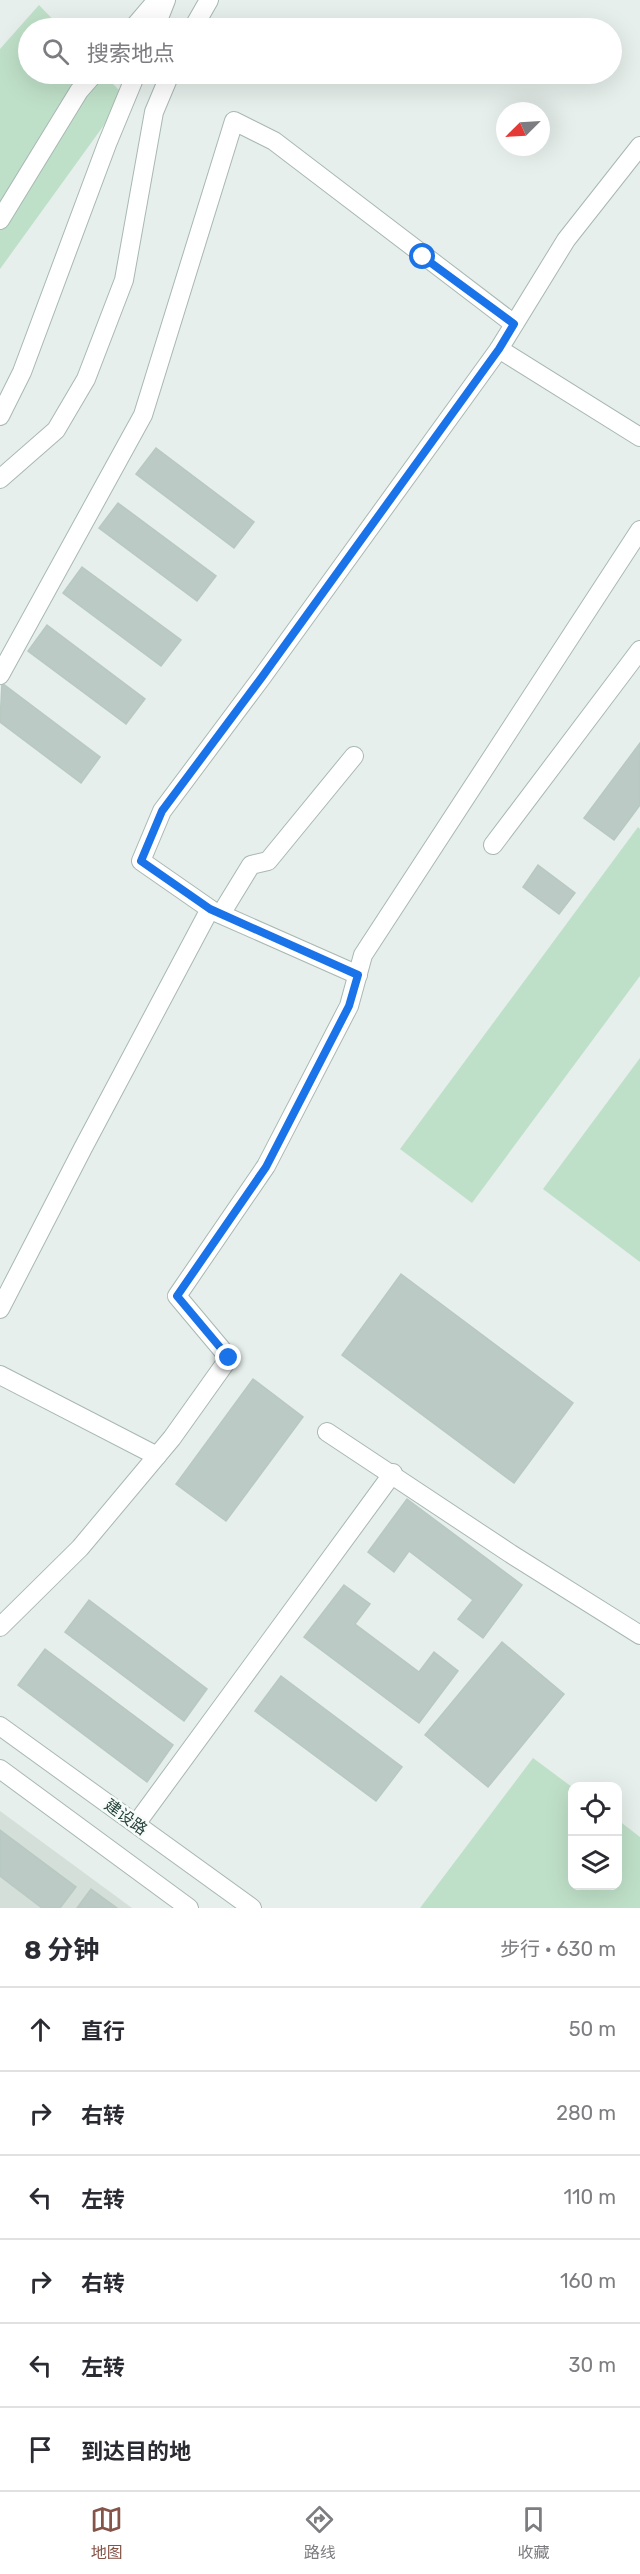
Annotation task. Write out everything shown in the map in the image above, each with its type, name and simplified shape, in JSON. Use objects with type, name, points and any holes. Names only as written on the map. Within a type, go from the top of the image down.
[{"type":"street","points":[[142,18],[157,0]]},
{"type":"street","points":[[158,18],[166,0]]},
{"type":"street","points":[[199,18],[209,0]]},
{"type":"street","points":[[0,220],[85,84]]},
{"type":"street","points":[[0,416],[22,372],[107,144],[132,84]]},
{"type":"street","points":[[0,479],[56,430],[86,379],[124,280],[154,112],[166,84]]},
{"type":"street","points":[[0,675],[103,492],[142,415],[234,121],[274,141],[514,324]]},
{"type":"street","points":[[358,975],[216,912],[141,861],[162,811],[262,677],[499,349],[566,240],[640,146]]},
{"type":"street","points":[[499,349],[640,437]]},
{"type":"street","points":[[0,1626],[80,1548],[157,1456],[229,1358],[177,1296],[266,1167],[349,1006],[363,955],[640,530]]},
{"type":"street","points":[[493,845],[640,650]]},
{"type":"street","points":[[0,1309],[82,1148],[216,912],[251,865],[268,861],[354,756]]},
{"type":"street","points":[[0,1375],[157,1456]]},
{"type":"street","points":[[327,1432],[393,1473],[511,1554],[640,1635]]},
{"type":"street","points":[[136,1824],[393,1473]]},
{"type":"street","name":"建设路","points":[[0,1725],[252,1908]]},
{"type":"street","points":[[0,1769],[189,1908]]},
{"type":"shaded area","points":[[0,1811],[132,1908],[0,1908]]},
{"type":"green space","points":[[39,5],[51,18],[27,18]]},
{"type":"green space","points":[[18,29],[18,84],[113,84],[125,96],[0,269],[0,49]]},
{"type":"green space","points":[[638,827],[640,829],[640,976],[472,1203],[400,1149]]},
{"type":"green space","points":[[640,1058],[640,1262],[543,1189]]},
{"type":"green space","points":[[533,1758],[568,1784],[568,1890],[622,1890],[622,1823],[640,1837],[640,1908],[420,1908]]},
{"type":"building","points":[[156,448],[254,522],[234,548],[136,474]]},
{"type":"building","points":[[118,503],[216,576],[197,601],[99,528]]},
{"type":"building","points":[[82,567],[181,640],[161,666],[63,593]]},
{"type":"building","points":[[47,625],[145,699],[126,724],[28,651]]},
{"type":"building","points":[[2,683],[100,757],[81,783],[0,722]]},
{"type":"building","points":[[640,743],[640,805],[614,840],[584,818]]},
{"type":"building","points":[[538,865],[575,893],[559,914],[523,887]]},
{"type":"building","points":[[401,1274],[573,1403],[514,1483],[342,1355]]},
{"type":"building","points":[[253,1379],[303,1417],[226,1521],[176,1484]]},
{"type":"building","points":[[407,1499],[522,1585],[483,1638],[458,1619],[473,1600],[409,1551],[394,1572],[368,1552]]},
{"type":"building","points":[[344,1585],[370,1604],[355,1624],[419,1672],[434,1652],[458,1671],[419,1723],[304,1637]]},
{"type":"building","points":[[89,1600],[207,1689],[184,1721],[65,1632]]},
{"type":"building","points":[[502,1642],[564,1694],[488,1787],[425,1735]]},
{"type":"building","points":[[45,1649],[173,1745],[147,1782],[18,1685]]},
{"type":"building","points":[[281,1676],[402,1767],[376,1801],[255,1711]]},
{"type":"building","points":[[0,1830],[76,1887],[60,1908],[42,1908],[0,1876]]},
{"type":"building","points":[[91,1889],[117,1908],[77,1908]]},
{"type":"route","points":[[229,1358],[177,1296],[266,1167],[349,1006],[358,975],[210,909],[141,861],[162,811],[262,677],[345,559],[499,349],[514,324],[423,257]]}]
